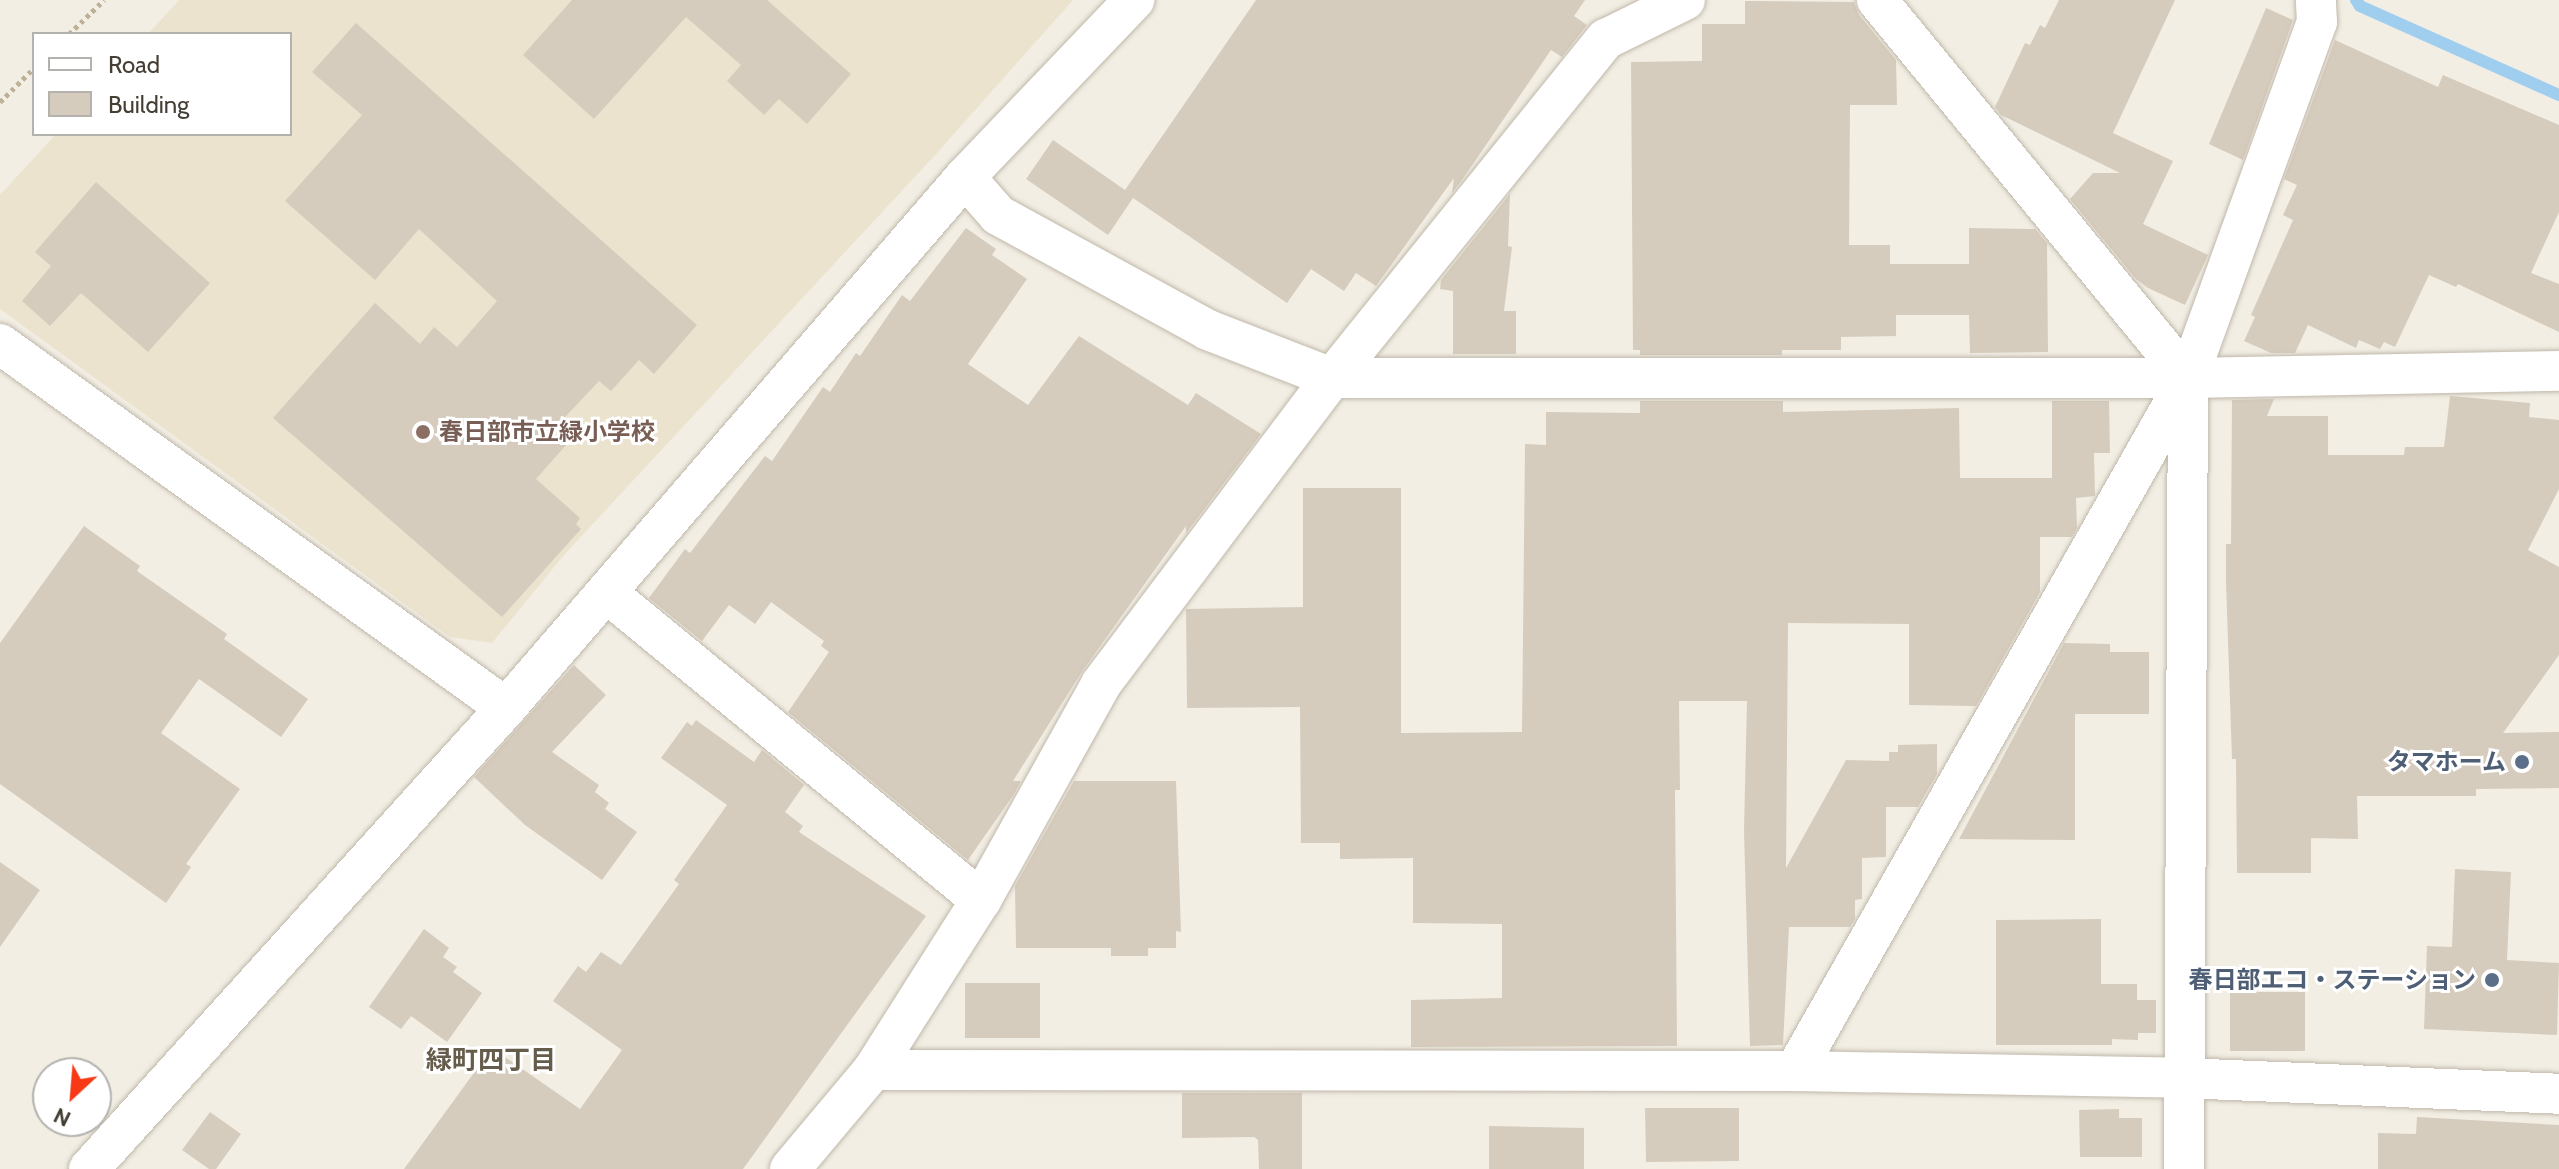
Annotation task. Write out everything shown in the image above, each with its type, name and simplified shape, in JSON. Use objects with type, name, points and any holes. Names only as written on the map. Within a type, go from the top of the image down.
[{"type":"street","points":[[89,1169],[506,708],[965,177],[1134,0]]},
{"type":"street","points":[[790,1169],[873,1070],[981,900],[1101,684],[1332,378],[1606,39],[1685,0]]},
{"type":"street","points":[[1877,0],[2188,378],[2184,1169]]},
{"type":"street","points":[[1795,1071],[2188,378],[2317,22],[2316,0]]},
{"type":"street","points":[[965,177],[998,215],[1208,330],[1332,378],[2188,378],[2559,371]]},
{"type":"street","points":[[0,344],[506,708]]},
{"type":"street","points":[[607,593],[981,900]]},
{"type":"street","points":[[873,1070],[1795,1071],[2183,1078],[2559,1094]]},
{"type":"path","points":[[71,32],[104,0]]},
{"type":"path","points":[[0,102],[32,70]]},
{"type":"shaded area","name":"春日部市立緑小学校","points":[[179,0],[1073,0],[936,154],[564,555],[492,643],[450,637],[0,309],[0,195],[54,136],[292,136],[292,32],[150,32]]},
{"type":"building","points":[[572,0],[767,0],[851,74],[807,124],[779,99],[764,115],[727,81],[741,65],[686,17],[594,119],[523,55]]},
{"type":"building","points":[[1256,0],[1585,0],[1574,16],[1587,25],[1562,57],[1551,50],[1462,180],[1452,193],[1454,178],[1376,286],[1356,273],[1344,291],[1311,269],[1287,303],[1133,198],[1108,235],[1026,179],[1053,140],[1125,190]]},
{"type":"building","points":[[2059,0],[2175,0],[2113,133],[2173,161],[2143,224],[2208,255],[2185,305],[2136,279],[2070,199],[2093,173],[2120,173],[2001,115],[1995,107],[2025,43],[2030,45],[2040,25],[2045,28]]},
{"type":"building","points":[[1745,1],[1854,2],[1859,15],[1896,60],[1897,105],[1850,105],[1849,245],[1890,245],[1890,264],[1969,264],[1969,228],[2035,229],[2047,243],[2048,352],[1970,353],[1969,315],[1896,315],[1896,336],[1841,337],[1841,350],[1782,350],[1782,355],[1640,355],[1640,350],[1633,350],[1631,62],[1702,61],[1702,24],[1745,24]]},
{"type":"building","points":[[2266,8],[2293,20],[2243,160],[2209,144]]},
{"type":"building","points":[[356,23],[697,325],[654,374],[639,360],[611,391],[599,381],[552,431],[567,444],[536,479],[580,518],[576,524],[581,529],[502,617],[273,418],[375,303],[420,344],[434,327],[457,347],[497,301],[419,229],[375,280],[285,201],[362,115],[312,72]]},
{"type":"building","points":[[2335,40],[2438,87],[2443,75],[2559,125],[2559,212],[2531,273],[2559,284],[2559,332],[2458,284],[2456,287],[2429,275],[2395,347],[2384,342],[2380,349],[2359,340],[2356,348],[2308,325],[2295,353],[2271,353],[2244,341],[2255,317],[2251,315],[2293,220],[2283,215],[2297,185],[2284,179]]},
{"type":"building","points":[[96,182],[210,283],[148,352],[81,293],[50,326],[22,301],[51,266],[35,252]]},
{"type":"building","points":[[1510,194],[1508,246],[1512,247],[1504,311],[1516,311],[1516,354],[1453,354],[1453,291],[1440,289],[1441,280]]},
{"type":"building","points":[[966,228],[996,249],[992,255],[1027,279],[968,364],[1028,405],[1079,336],[1188,405],[1196,393],[1261,434],[1186,533],[1186,526],[1083,670],[1013,781],[1021,781],[1014,794],[968,860],[788,712],[829,652],[821,646],[824,641],[771,602],[755,624],[729,605],[702,641],[649,598],[685,549],[690,553],[765,456],[772,461],[823,387],[830,392],[856,353],[860,356],[902,295],[910,301]]},
{"type":"building","points":[[2450,396],[2530,403],[2529,417],[2559,420],[2559,489],[2528,550],[2559,567],[2559,655],[2503,733],[2559,732],[2559,788],[2476,789],[2476,796],[2357,796],[2358,839],[2311,838],[2311,873],[2237,873],[2236,759],[2232,759],[2226,582],[2226,544],[2231,544],[2232,400],[2274,399],[2267,416],[2328,416],[2328,455],[2404,455],[2405,447],[2444,447]]},
{"type":"building","points":[[1640,401],[1783,401],[1783,412],[1959,408],[1960,478],[2052,478],[2052,401],[2109,401],[2110,453],[2094,453],[2095,496],[2076,498],[2077,528],[2072,537],[2040,537],[2040,592],[1976,706],[1909,705],[1909,624],[1788,623],[1786,868],[1846,760],[1889,761],[1889,752],[1898,752],[1898,745],[1937,744],[1937,774],[1918,807],[1886,807],[1886,857],[1862,858],[1862,899],[1855,900],[1855,919],[1850,927],[1789,927],[1783,1045],[1750,1046],[1744,831],[1747,701],[1679,701],[1680,790],[1675,790],[1677,1046],[1411,1047],[1411,1000],[1502,998],[1502,924],[1413,923],[1413,858],[1340,859],[1340,843],[1301,843],[1300,707],[1187,708],[1186,609],[1303,607],[1303,488],[1401,488],[1401,733],[1522,732],[1525,444],[1546,445],[1546,412],[1640,413]]},
{"type":"building","points":[[84,526],[140,566],[137,571],[227,634],[224,639],[308,699],[281,737],[199,679],[161,733],[240,789],[186,864],[191,867],[166,903],[0,784],[0,643]]},
{"type":"building","points":[[2064,643],[2110,644],[2110,652],[2149,652],[2149,714],[2075,714],[2075,840],[1959,839]]},
{"type":"building","points":[[574,665],[606,695],[552,752],[599,785],[595,792],[609,803],[605,809],[637,832],[602,880],[525,825],[474,777]]},
{"type":"building","points":[[696,720],[754,762],[762,750],[804,785],[785,812],[803,826],[799,832],[926,916],[743,1169],[404,1169],[492,1048],[580,1109],[622,1050],[553,1001],[578,966],[586,972],[601,952],[621,965],[679,884],[674,880],[727,805],[661,758],[687,722],[692,726]]},
{"type":"building","points":[[1074,781],[1176,781],[1181,932],[1176,931],[1176,948],[1148,948],[1148,956],[1111,956],[1111,948],[1016,948],[1015,886]]},
{"type":"building","points":[[0,862],[40,890],[0,947]]},
{"type":"building","points":[[2455,869],[2511,872],[2507,960],[2559,963],[2557,1035],[2424,1029],[2427,946],[2452,947]]},
{"type":"building","points":[[2101,919],[2101,984],[2137,984],[2137,1000],[2156,1000],[2156,1033],[2138,1033],[2138,1040],[2112,1039],[2112,1045],[1996,1045],[1996,920]]},
{"type":"building","points":[[424,929],[449,948],[443,957],[457,967],[453,972],[482,993],[447,1042],[411,1016],[401,1029],[369,1007]]},
{"type":"building","points":[[965,983],[1040,983],[1040,1038],[965,1038]]},
{"type":"building","points":[[2230,992],[2305,992],[2305,1051],[2230,1051]]},
{"type":"building","points":[[1182,1093],[1302,1093],[1302,1169],[1259,1169],[1258,1140],[1254,1137],[1182,1138]]},
{"type":"building","points":[[1645,1108],[1739,1108],[1739,1161],[1646,1162]]},
{"type":"building","points":[[2119,1109],[2119,1118],[2142,1118],[2142,1157],[2080,1157],[2079,1110]]},
{"type":"building","points":[[210,1112],[241,1134],[216,1169],[209,1169],[182,1150]]},
{"type":"building","points":[[2417,1117],[2559,1125],[2559,1169],[2378,1169],[2378,1133],[2416,1134]]},
{"type":"building","points":[[1489,1126],[1584,1128],[1584,1169],[1489,1169]]},
{"type":"waterway","points":[[2356,0],[2360,6],[2559,95]]},
{"type":"place","name":"春日部市立緑小学校","points":[[423,432]]},
{"type":"place","name":"タマホーム","points":[[2522,762]]},
{"type":"place","name":"春日部エコ・ステーション","points":[[2492,980]]},
{"type":"district","name":"緑町四丁目","points":[[491,1061]]}]
